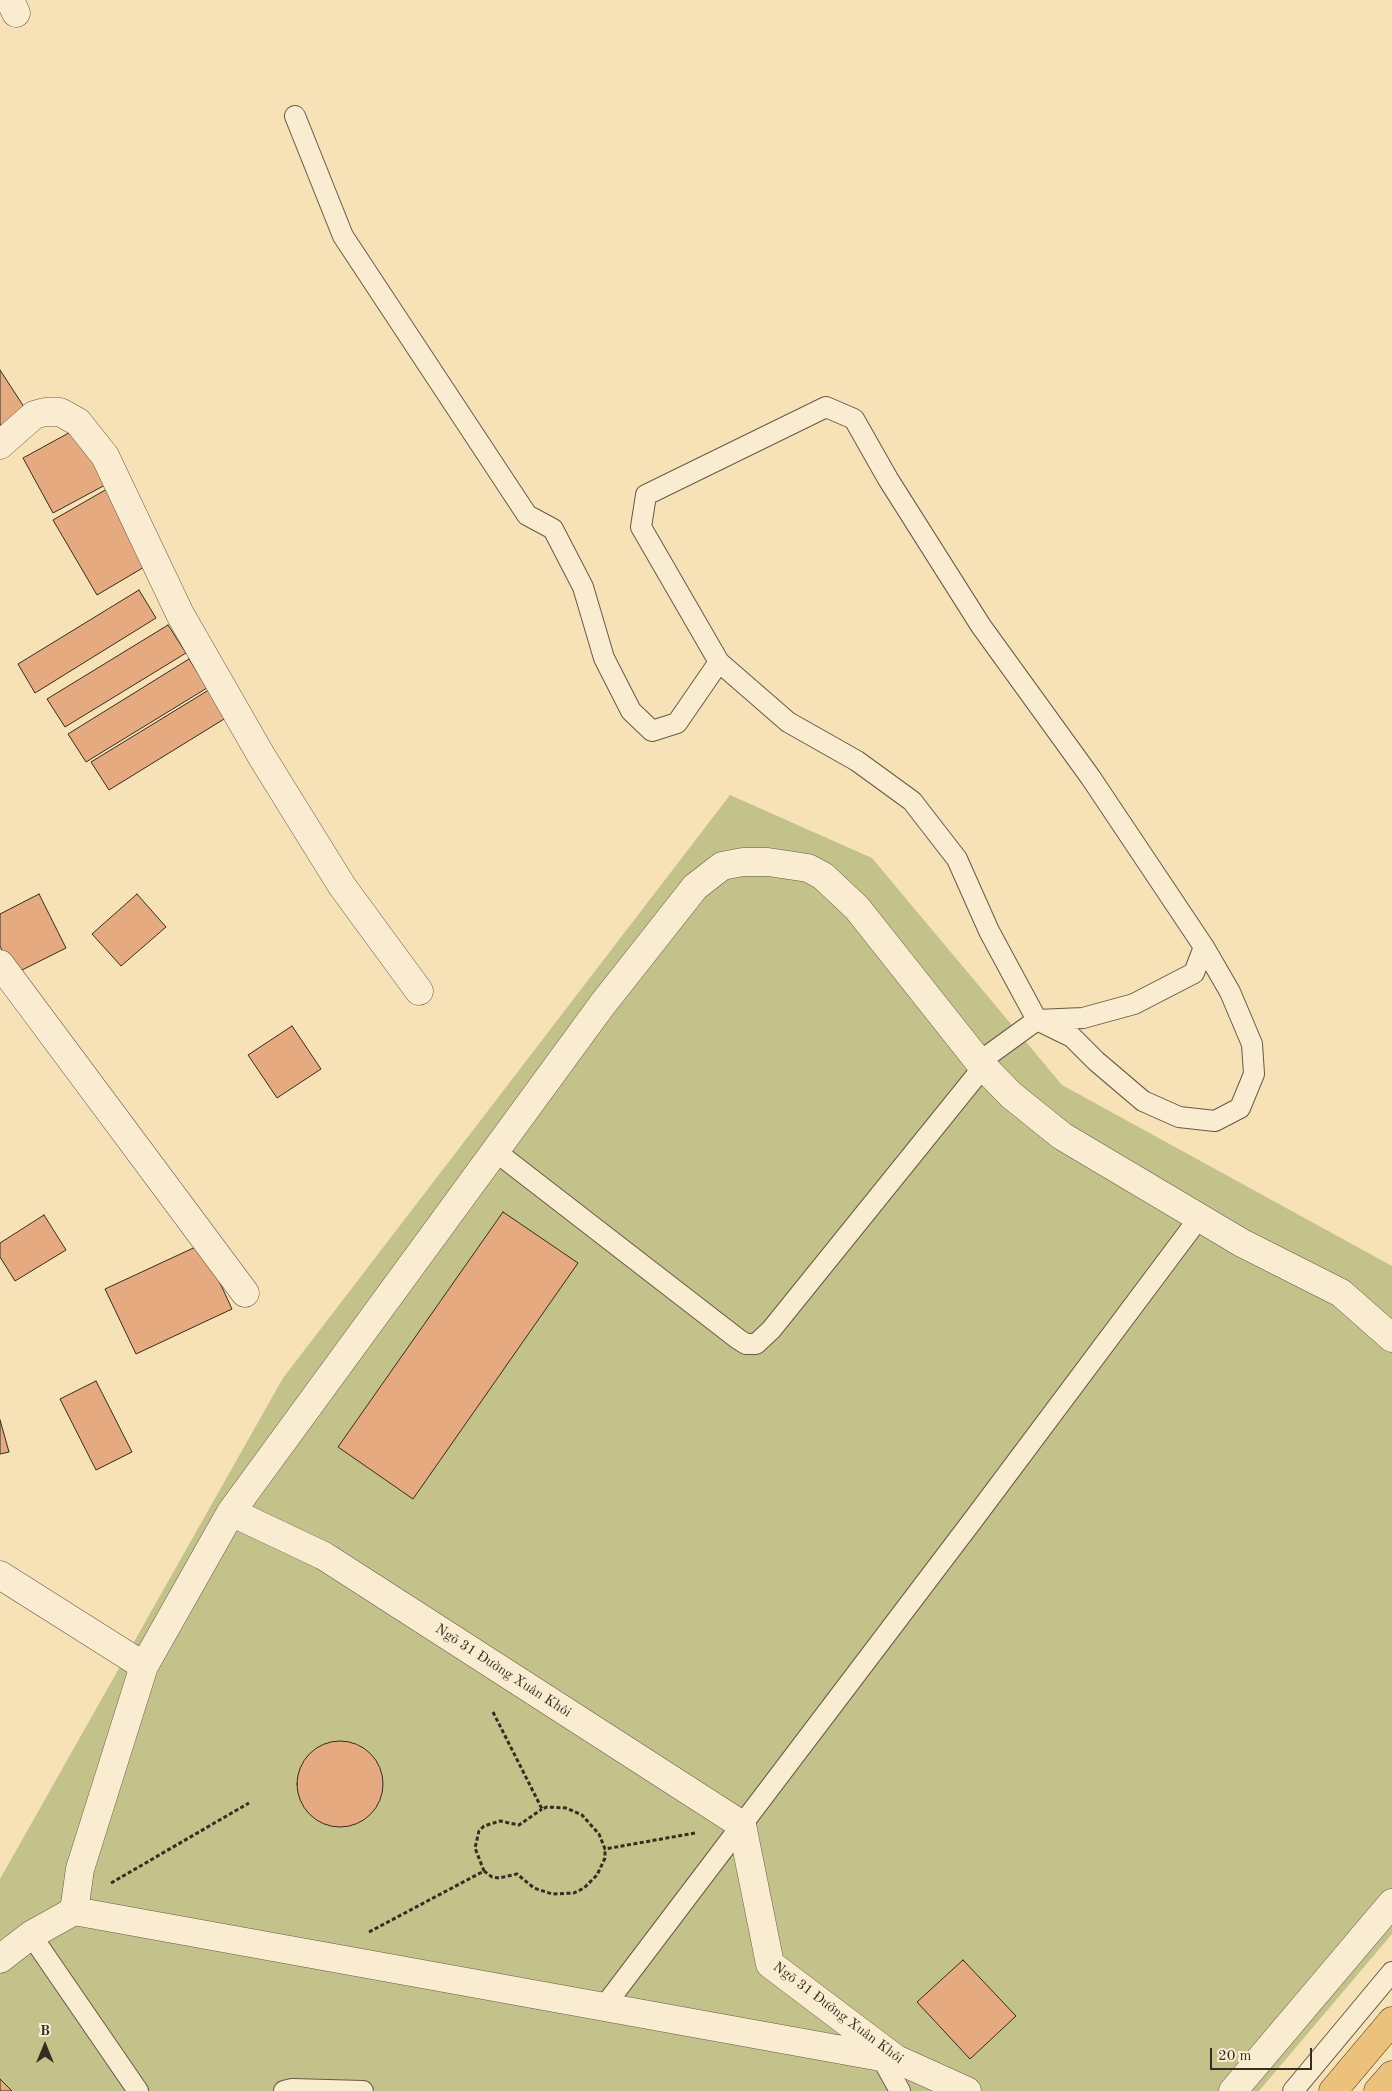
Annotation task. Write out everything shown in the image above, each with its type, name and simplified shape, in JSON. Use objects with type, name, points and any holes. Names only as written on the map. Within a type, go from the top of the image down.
[{"type":"main road","points":[[1333,2091],[1392,2021]]},
{"type":"main road","points":[[1378,2091],[1392,2075]]},
{"type":"street","points":[[0,445],[34,415],[45,412],[60,412],[78,422],[105,456],[180,614],[262,758],[342,886],[419,991]]},
{"type":"street","points":[[75,1907],[80,1869],[144,1666],[231,1512],[602,1005],[695,887],[722,866],[743,862],[768,862],[808,868],[823,876],[857,908],[982,1064],[1011,1095],[1062,1136],[1242,1243],[1341,1293],[1392,1338]]},
{"type":"street","points":[[0,964],[245,1293]]},
{"type":"street","name":"Ngõ 31 Đường Xuân Khôi","points":[[231,1512],[324,1556],[742,1824],[770,1964],[888,2058],[967,2091]]},
{"type":"street","points":[[0,1575],[144,1666]]},
{"type":"street","points":[[1234,2091],[1392,1903]]},
{"type":"street","points":[[0,1959],[31,1935],[75,1907],[603,2008],[888,2058]]},
{"type":"lane","points":[[295,116],[344,236],[527,515],[553,529],[583,587],[604,658],[631,711],[652,731],[677,723],[719,662]]},
{"type":"lane","points":[[826,407],[854,419],[888,479],[982,626],[1091,778],[1204,947],[1230,992],[1252,1044],[1254,1074],[1240,1108],[1215,1121],[1179,1117],[1143,1101],[1096,1061],[1072,1037],[1037,1020],[990,930],[958,859],[912,801],[857,761],[788,722],[719,662],[641,527],[646,495],[826,407]]},
{"type":"lane","points":[[495,1151],[738,1339],[746,1344],[756,1344],[772,1330],[982,1064],[1037,1020],[1083,1018],[1134,1004],[1194,972],[1204,947]]},
{"type":"lane","points":[[603,2008],[1199,1218]]},
{"type":"lane","points":[[31,1935],[138,2091]]},
{"type":"lane","points":[[1293,2091],[1392,1972]]},
{"type":"lane","points":[[888,2058],[900,2091]]},
{"type":"lane","points":[[284,2091],[292,2089],[363,2091]]},
{"type":"path","points":[[493,1712],[542,1809]]},
{"type":"path","points":[[75,1907],[249,1803]]},
{"type":"path","points":[[546,1807],[566,1808],[582,1815],[599,1834],[605,1850],[605,1858],[597,1875],[584,1888],[574,1893],[552,1894],[534,1888],[517,1874],[498,1878],[492,1877],[484,1871],[475,1848],[479,1831],[484,1826],[500,1820],[519,1824],[546,1807]]},
{"type":"path","points":[[605,1850],[742,1824]]},
{"type":"path","points":[[325,1956],[484,1871]]},
{"type":"shaded area","points":[[730,795],[872,858],[1062,1085],[1392,1266],[1392,1934],[1259,2091],[0,2091],[0,1879],[283,1378]]},
{"type":"building","points":[[0,370],[28,413],[3,429],[0,424]]},
{"type":"building","points":[[76,429],[107,484],[53,513],[23,458]]},
{"type":"building","points":[[107,489],[151,563],[97,595],[53,520]]},
{"type":"building","points":[[139,590],[156,618],[35,693],[18,664]]},
{"type":"building","points":[[168,625],[186,653],[65,727],[47,699]]},
{"type":"building","points":[[189,659],[207,688],[86,762],[68,734]]},
{"type":"building","points":[[212,688],[229,716],[109,790],[91,762]]},
{"type":"building","points":[[39,894],[66,948],[14,974],[0,946],[0,914]]},
{"type":"building","points":[[137,894],[166,927],[121,966],[92,934]]},
{"type":"building","points":[[292,1026],[321,1069],[277,1098],[248,1055]]},
{"type":"building","points":[[503,1212],[578,1263],[413,1499],[338,1447]]},
{"type":"building","points":[[44,1215],[66,1250],[15,1281],[0,1257],[0,1243]]},
{"type":"building","points":[[202,1244],[232,1309],[136,1354],[105,1289]]},
{"type":"building","points":[[96,1381],[132,1452],[96,1470],[60,1399]]},
{"type":"building","points":[[0,1420],[9,1452],[0,1454]]},
{"type":"building","points":[[340,1741],[356,1745],[370,1754],[379,1768],[383,1784],[379,1800],[370,1814],[356,1823],[340,1827],[324,1823],[310,1814],[301,1800],[297,1784],[301,1768],[310,1754],[324,1745]]},
{"type":"building","points":[[963,1960],[1016,2016],[970,2059],[917,2002]]},
{"type":"building","points":[[0,2079],[12,2091],[0,2091]]}]
